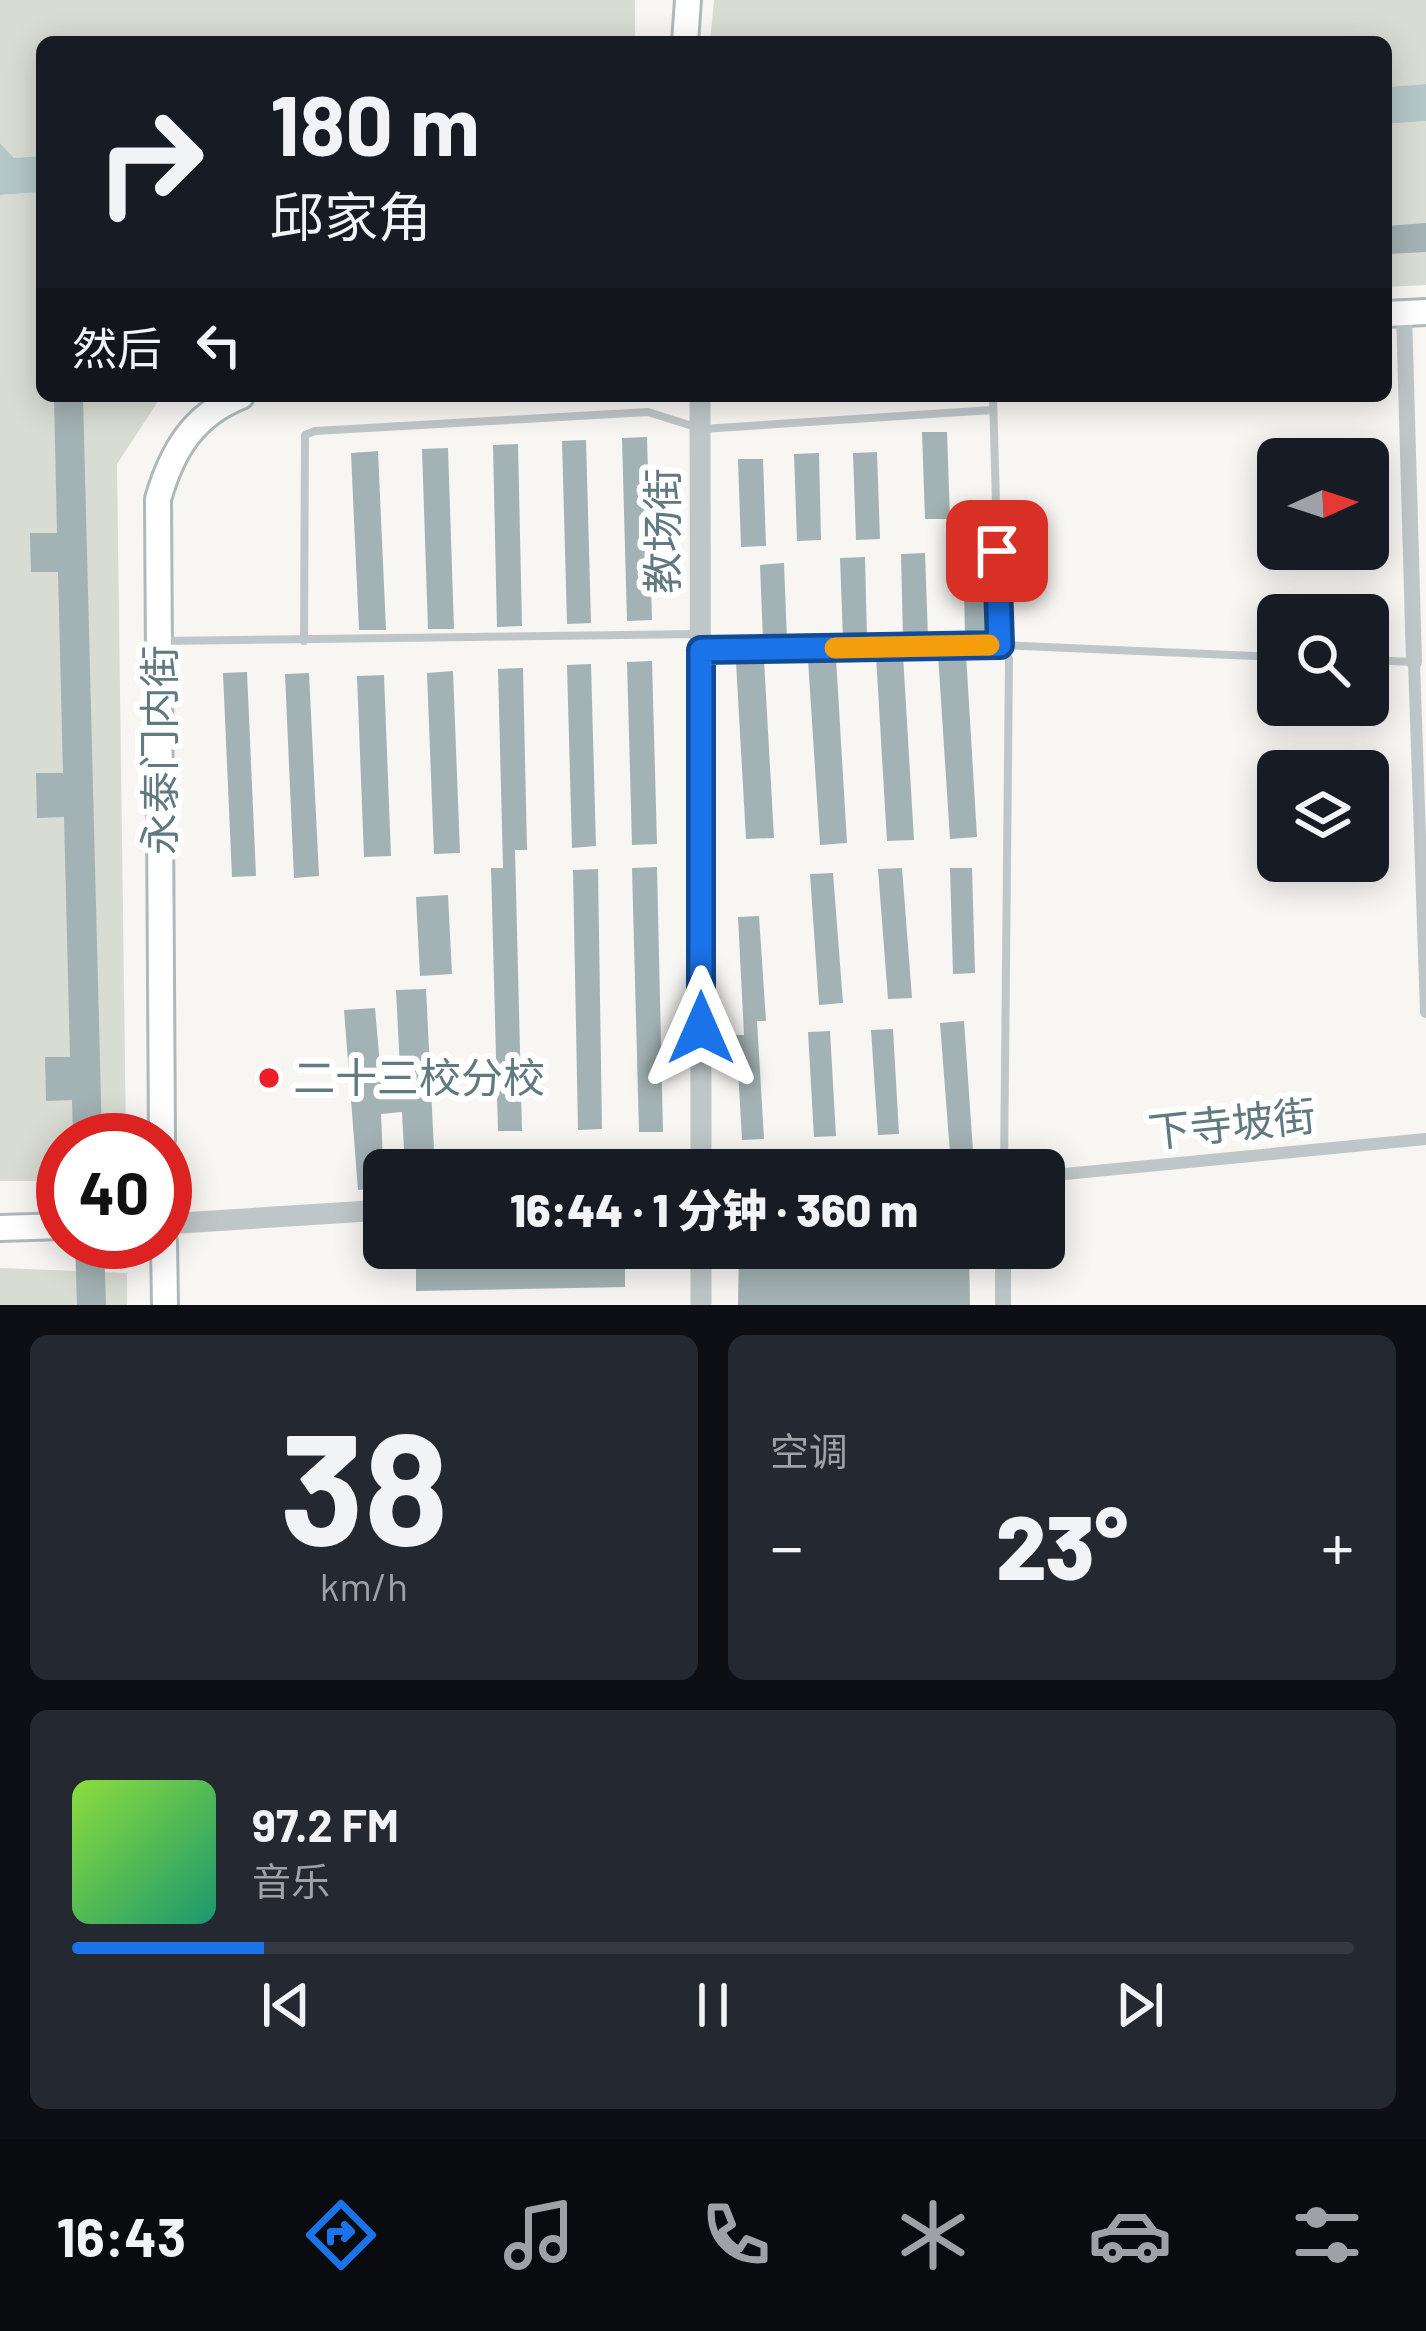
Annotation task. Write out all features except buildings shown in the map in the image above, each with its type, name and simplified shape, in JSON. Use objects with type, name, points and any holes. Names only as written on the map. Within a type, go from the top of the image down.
[{"type":"main road","points":[[685,36],[688,0]]},
{"type":"main road","name":"永泰门内街","points":[[163,1113],[158,499],[170,458],[194,425],[226,402]]},
{"type":"main road","points":[[0,1228],[36,1227]]},
{"type":"main road","points":[[164,1269],[165,1305]]},
{"type":"street","points":[[1405,313],[1426,1012]]},
{"type":"street","name":"教场街","points":[[700,402],[701,1149]]},
{"type":"street","points":[[1406,446],[1426,445]]},
{"type":"street","name":"下寺坡街","points":[[1065,1174],[1426,1138]]},
{"type":"street","points":[[192,1222],[363,1211]]},
{"type":"street","points":[[701,1269],[701,1305]]},
{"type":"street","points":[[1003,1305],[1004,1269]]},
{"type":"lane","points":[[993,402],[1000,645],[1009,659],[1004,1149]]},
{"type":"lane","points":[[304,641],[304,435],[648,412],[702,429],[993,410]]},
{"type":"lane","points":[[159,641],[1000,645],[1257,655]]},
{"type":"lane","points":[[1389,661],[1414,662]]},
{"type":"shaded area","points":[[0,0],[635,0],[635,36],[36,36],[36,156],[14,158],[0,143]]},
{"type":"shaded area","points":[[714,0],[1426,0],[1426,84],[1392,87],[1392,36],[711,36]]},
{"type":"shaded area","points":[[1426,84],[1426,121],[1392,124],[1392,87]]},
{"type":"shaded area","points":[[1426,121],[1426,285],[1392,287],[1392,124]]},
{"type":"shaded area","points":[[0,143],[14,158],[36,156],[36,192],[0,195]]},
{"type":"shaded area","points":[[36,192],[36,402],[158,402],[117,464],[126,1113],[36,1113],[36,1181],[0,1181],[0,195]]},
{"type":"shaded area","points":[[0,1268],[127,1273],[127,1305],[0,1305]]},
{"type":"slow traffic","points":[[835,648],[989,645]]},
{"type":"place","name":"二十三校分校","points":[[269,1078]]},
{"type":"route","points":[[701,1028],[701,650],[1000,645],[997,551]]}]
